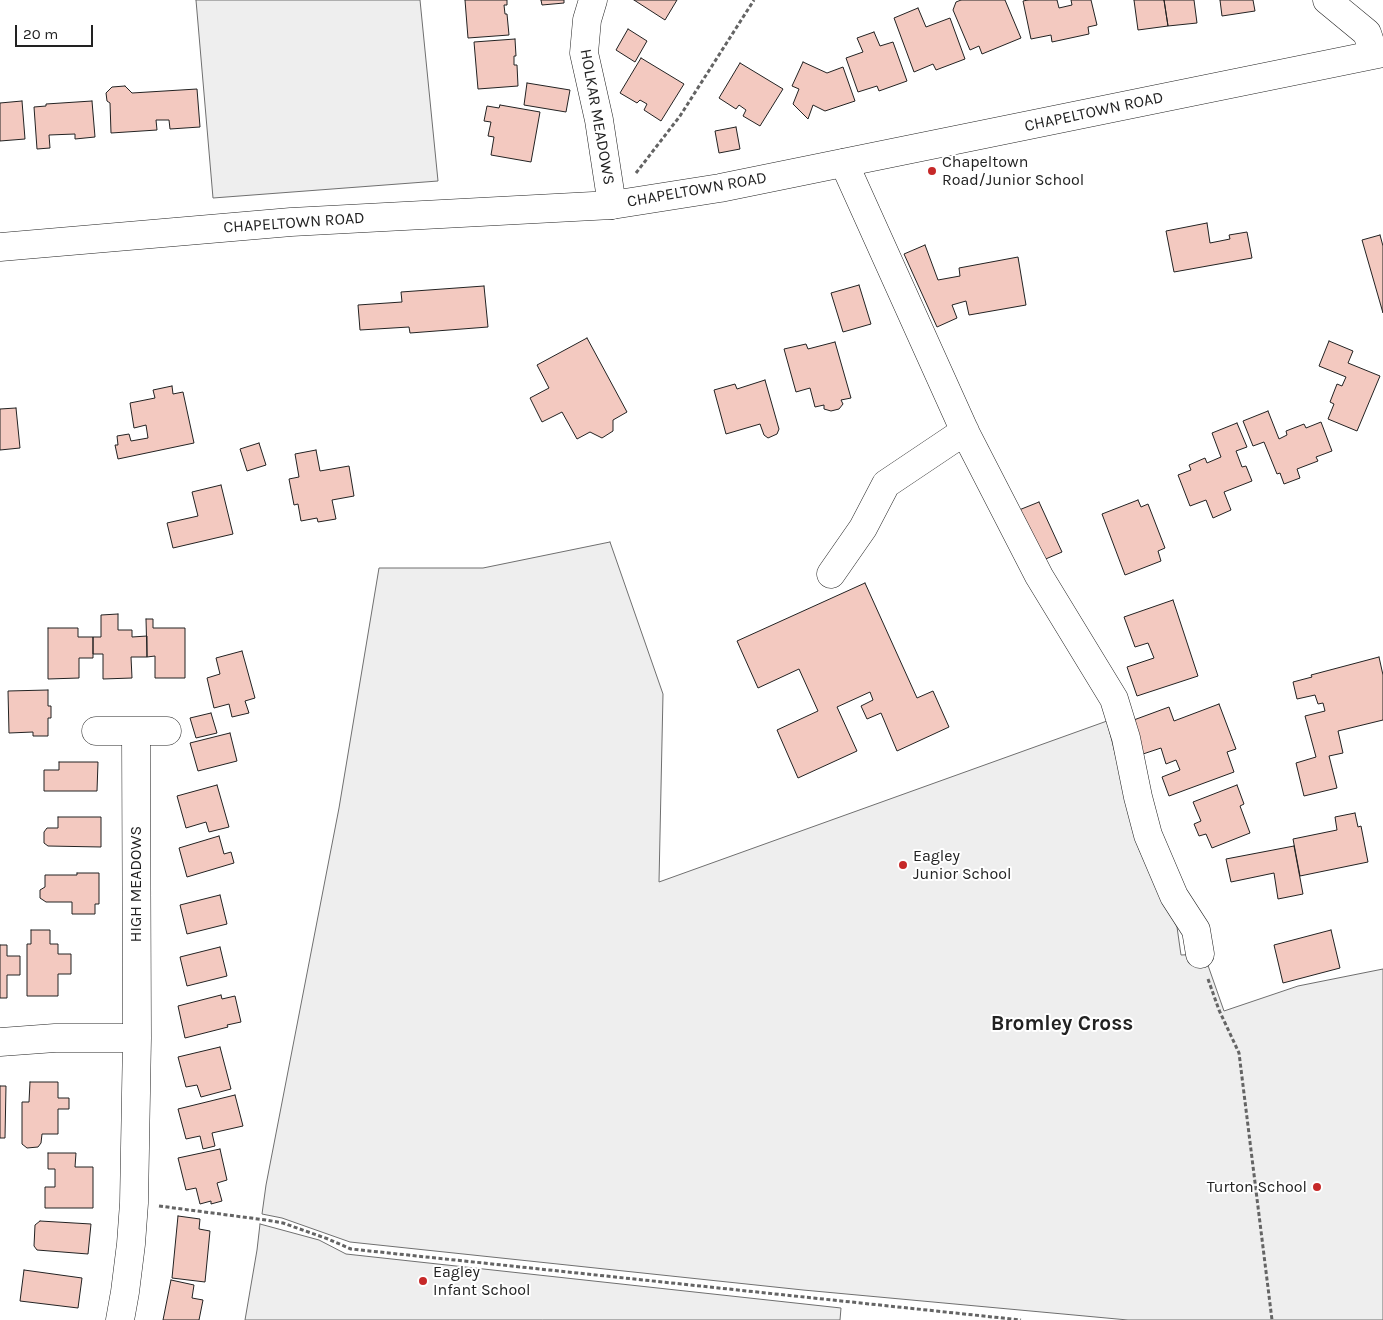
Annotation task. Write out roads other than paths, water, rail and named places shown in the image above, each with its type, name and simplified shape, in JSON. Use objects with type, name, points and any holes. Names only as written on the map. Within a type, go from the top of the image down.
[{"type":"main road","name":"HOLKAR MEADOWS","points":[[593,0],[586,20],[584,53],[599,120],[612,205]]},
{"type":"main road","points":[[1327,0],[1367,33],[1378,53]]},
{"type":"main road","name":"CHAPELTOWN ROAD","points":[[0,247],[291,222],[612,205],[720,188],[1378,53]]},
{"type":"main road","points":[[844,163],[965,431],[1039,576],[1114,699],[1126,738],[1148,835],[1174,896],[1196,930],[1200,954]]},
{"type":"main road","points":[[831,574],[863,528],[886,484],[965,431]]},
{"type":"main road","points":[[96,730],[168,730]]},
{"type":"main road","name":"HIGH MEADOWS","points":[[120,1320],[130,1254],[134,1203],[137,1038],[136,730]]},
{"type":"main road","points":[[0,1042],[55,1038],[137,1038]]},
{"type":"place","name":"Chapeltown Road/Junior School","points":[[932,171]]},
{"type":"place","name":"Eagley Junior School","points":[[903,865]]},
{"type":"place","name":"Turton School","points":[[1317,1187]]},
{"type":"place","name":"Eagley Infant School","points":[[423,1281]]},
{"type":"district","name":"Bromley Cross","points":[[1062,1024]]}]
